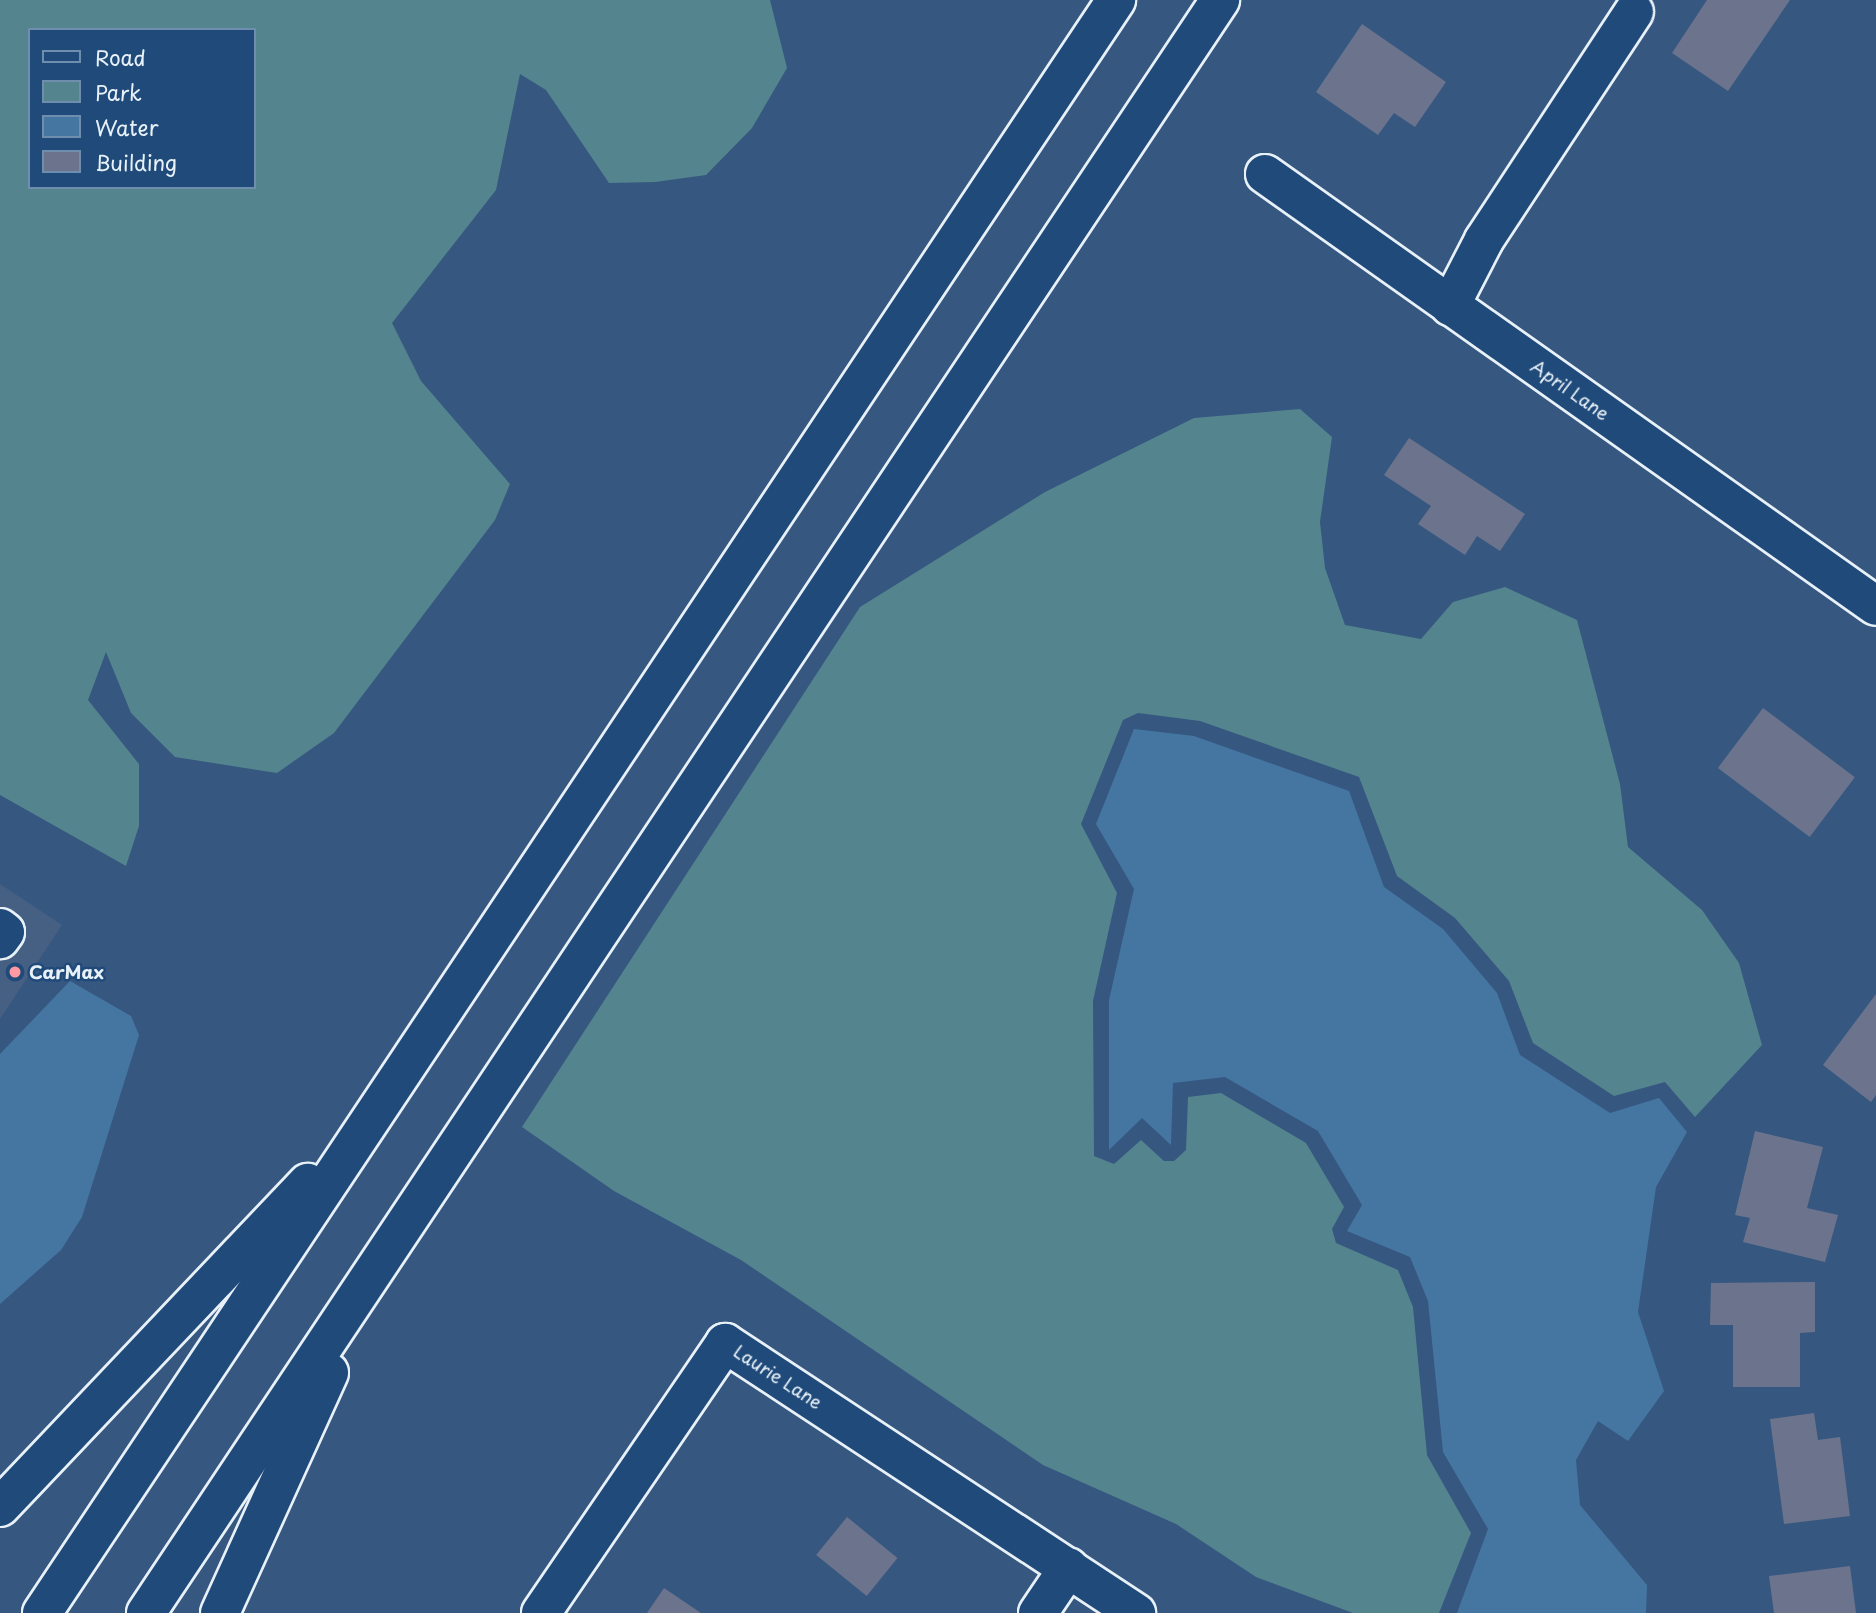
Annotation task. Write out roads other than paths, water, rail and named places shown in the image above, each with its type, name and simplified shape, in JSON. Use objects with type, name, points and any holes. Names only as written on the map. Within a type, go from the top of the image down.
[{"type":"main road","points":[[42,1613],[1116,0]]},
{"type":"main road","points":[[146,1613],[1220,0]]},
{"type":"main road","points":[[1450,306],[1484,240],[1634,12]]},
{"type":"main road","name":"April Lane","points":[[1265,174],[1876,606]]},
{"type":"main road","points":[[0,928],[5,932],[0,939]]},
{"type":"main road","points":[[0,1507],[379,1108]]},
{"type":"main road","points":[[220,1613],[376,1269]]},
{"type":"main road","name":"Laurie Lane","points":[[541,1613],[724,1343],[1069,1567]]},
{"type":"main road","points":[[1038,1613],[1069,1567],[1136,1613]]},
{"type":"water","points":[[1134,729],[1194,736],[1349,791],[1384,887],[1443,929],[1497,993],[1520,1055],[1610,1113],[1659,1098],[1687,1132],[1656,1187],[1638,1312],[1664,1391],[1628,1441],[1598,1421],[1576,1460],[1580,1505],[1647,1585],[1646,1613],[1457,1613],[1488,1529],[1443,1452],[1428,1301],[1410,1257],[1347,1231],[1362,1205],[1318,1131],[1225,1077],[1173,1083],[1171,1145],[1142,1118],[1109,1150],[1109,1000],[1134,889],[1096,824]]},
{"type":"water","points":[[70,981],[131,1016],[139,1035],[82,1217],[61,1250],[0,1304],[0,1054]]},
{"type":"place","name":"CarMax","points":[[15,972]]}]
